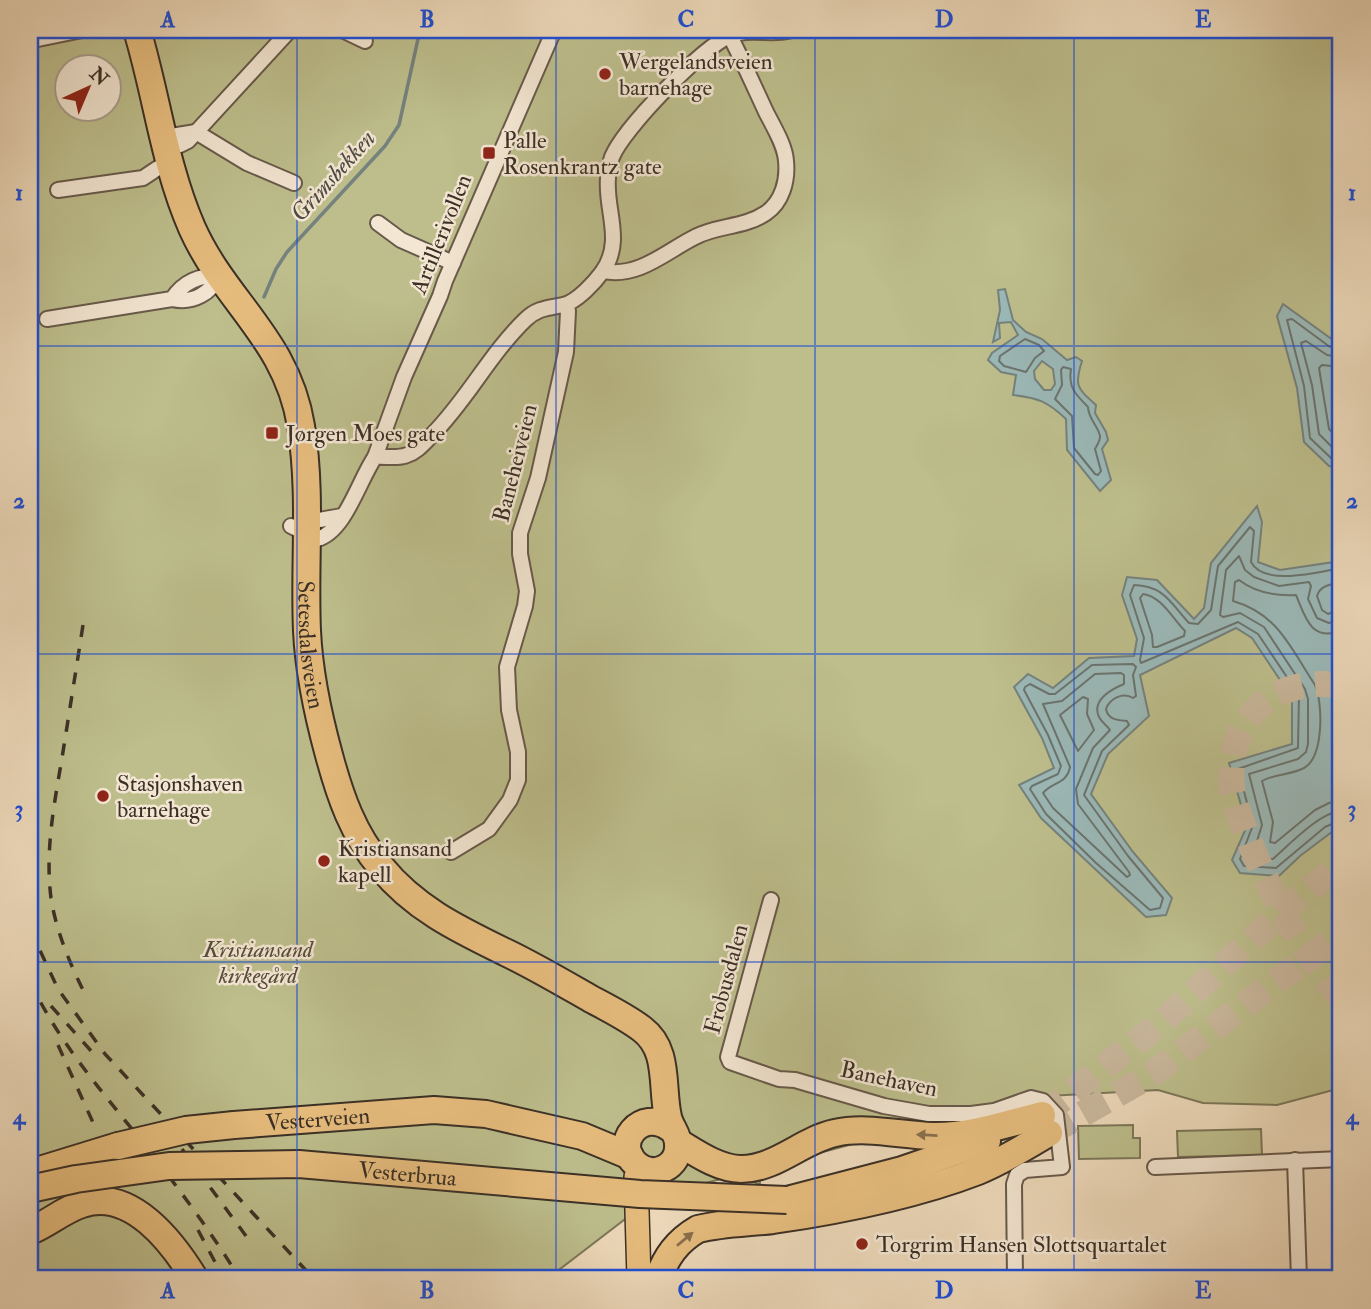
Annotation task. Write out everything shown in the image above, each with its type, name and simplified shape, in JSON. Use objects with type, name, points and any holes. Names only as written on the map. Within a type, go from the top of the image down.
[{"type":"highway","name":"Setesdalsveien","points":[[130,30],[172,214],[212,280],[267,339],[293,390],[303,440],[294,640],[306,713],[323,785],[333,813],[363,867],[387,894],[430,929],[509,967],[631,1040],[643,1057],[649,1087],[643,1153]]},
{"type":"highway","name":"Setesdalsveien","points":[[137,30],[150,75],[159,149]]},
{"type":"highway","name":"Setesdalsveien","points":[[301,527],[307,634],[316,697],[344,806],[359,837],[390,878],[430,913],[608,1008],[647,1033],[661,1058],[674,1135]]},
{"type":"highway","name":"Vesterveien","points":[[30,1173],[57,1167],[118,1146],[176,1132],[233,1125],[434,1110],[486,1114],[643,1153],[655,1121],[674,1135]]},
{"type":"highway","points":[[656,1279],[664,1262],[687,1236],[698,1229],[730,1224],[779,1210],[951,1155],[996,1137],[1045,1124],[962,1135],[932,1136],[854,1130],[838,1132],[821,1136],[752,1169],[737,1170],[709,1160],[674,1135]]},
{"type":"highway","points":[[643,1153],[676,1157],[674,1135]]},
{"type":"highway","points":[[643,1153],[705,1211],[730,1224]]},
{"type":"highway","name":"Vesterbrua","points":[[30,1189],[87,1177],[169,1166],[287,1164],[362,1168],[779,1210]]},
{"type":"highway","name":"Vesterveien","points":[[30,1182],[57,1167]]},
{"type":"highway","points":[[30,1231],[75,1207],[100,1201],[127,1207],[148,1221],[193,1277]]},
{"type":"highway","points":[[30,1249],[39,1247],[51,1236],[75,1207]]},
{"type":"main road","points":[[639,1279],[643,1153]]},
{"type":"main road","points":[[643,1153],[652,1218],[656,1279]]},
{"type":"street","points":[[38,39],[82,30]]},
{"type":"street","points":[[58,190],[144,178],[159,149],[188,141],[290,30]]},
{"type":"street","points":[[342,30],[365,41]]},
{"type":"street","name":"Artillerivollen","points":[[301,527],[317,539],[328,536],[339,525],[375,457],[404,377],[554,30]]},
{"type":"street","points":[[375,457],[399,457],[415,451],[450,417],[486,366],[526,319],[548,306],[565,305],[603,271],[610,258],[614,222],[608,199],[608,176],[612,156],[637,121],[681,74],[728,32],[792,30]]},
{"type":"street","points":[[603,271],[631,271],[653,262],[701,234],[734,227],[761,216],[778,201],[785,187],[785,154],[728,32]]},
{"type":"street","points":[[196,132],[247,163],[293,183]]},
{"type":"street","points":[[378,223],[401,240],[453,263]]},
{"type":"street","points":[[47,319],[172,299],[191,280],[212,280]]},
{"type":"street","name":"Baneheiveien","points":[[451,852],[489,829],[510,800],[517,780],[518,752],[509,710],[506,667],[525,606],[527,591],[520,554],[520,533],[538,478],[566,352],[568,311],[565,305]]},
{"type":"street","name":"Frobusdalen","points":[[738,1066],[730,1062],[728,1056],[771,900]]},
{"type":"street","name":"Banehaven","points":[[738,1066],[884,1106],[929,1114],[971,1114],[994,1111],[1031,1098],[1042,1101],[1056,1115],[1062,1167],[1025,1170],[1017,1175],[1014,1184],[1015,1279]]},
{"type":"street","points":[[1155,1167],[1341,1159]]},
{"type":"street","points":[[1294,1160],[1299,1279]]},
{"type":"green space","name":"Kristiansand kirkegård","points":[[30,30],[1341,30],[1341,1088],[1277,1105],[1203,1103],[1158,1090],[1029,1097],[759,1169],[760,1185],[739,1174],[654,1197],[547,1279],[30,1279]]},
{"type":"green space","points":[[1334,1120],[1341,1120],[1341,1152],[1335,1153]]},
{"type":"green space","points":[[1133,1125],[1133,1138],[1140,1138],[1140,1158],[1079,1159],[1078,1126]]},
{"type":"green space","points":[[1261,1129],[1262,1155],[1178,1157],[1177,1131]]},
{"type":"water","points":[[1005,289],[1013,320],[1026,332],[1042,339],[1067,360],[1076,357],[1082,361],[1078,376],[1079,386],[1096,405],[1095,413],[1108,440],[1102,449],[1111,480],[1100,491],[1067,450],[1066,419],[1042,401],[1013,395],[1016,375],[1001,372],[988,360],[992,353],[1018,335],[1011,322],[999,323],[1000,338],[993,342],[1000,310],[998,290]],"holes":[[[1042,361],[1053,369],[1055,384],[1051,390],[1044,390],[1035,379],[1034,371]]]},
{"type":"water","points":[[1283,304],[1333,340],[1341,341],[1341,468],[1329,466],[1304,442],[1297,388],[1277,316]]},
{"type":"water","points":[[1257,506],[1262,522],[1258,562],[1280,570],[1341,561],[1341,825],[1300,856],[1279,876],[1240,873],[1232,860],[1247,826],[1229,763],[1292,744],[1292,698],[1252,638],[1236,628],[1140,675],[1149,716],[1108,754],[1091,794],[1133,852],[1172,898],[1166,915],[1146,917],[1041,818],[1019,785],[1054,768],[1042,738],[1014,687],[1028,674],[1053,688],[1089,658],[1134,656],[1137,639],[1122,595],[1127,577],[1157,580],[1194,619],[1204,608],[1211,563]]},
{"type":"waterway","name":"Grimsbekken","points":[[264,297],[287,252],[385,146],[399,125],[420,30]]},
{"type":"tunnel","points":[[1341,686],[1299,686],[1261,705],[1240,732],[1231,775],[1238,812],[1274,895],[1311,958],[1341,998]]},
{"type":"tunnel","points":[[1042,1115],[1161,1023],[1286,908],[1341,864]]},
{"type":"tunnel","points":[[1049,1133],[1151,1075],[1341,933]]},
{"type":"railway","points":[[83,625],[53,811],[49,880],[56,923],[85,994]]},
{"type":"railway","points":[[30,929],[58,989],[105,1054],[314,1279]]},
{"type":"railway","points":[[30,981],[66,1044],[180,1191],[240,1279]]},
{"type":"railway","points":[[51,1006],[93,1053]]},
{"type":"railway","points":[[58,1045],[95,1127]]},
{"type":"railway","points":[[182,1149],[246,1236]]},
{"type":"railway","points":[[198,1230],[224,1279]]},
{"type":"place","name":"Wergelandsveien barnehage","points":[[605,74]]},
{"type":"place","name":"Palle Rosenkrantz gate","points":[[489,153]]},
{"type":"place","name":"Jørgen Moes gate","points":[[272,433]]},
{"type":"place","name":"Stasjonshaven barnehage","points":[[103,796]]},
{"type":"place","name":"Kristiansand kapell","points":[[324,861]]},
{"type":"place","name":"Torgrim Hansen Slottsquartalet","points":[[862,1244]]}]
